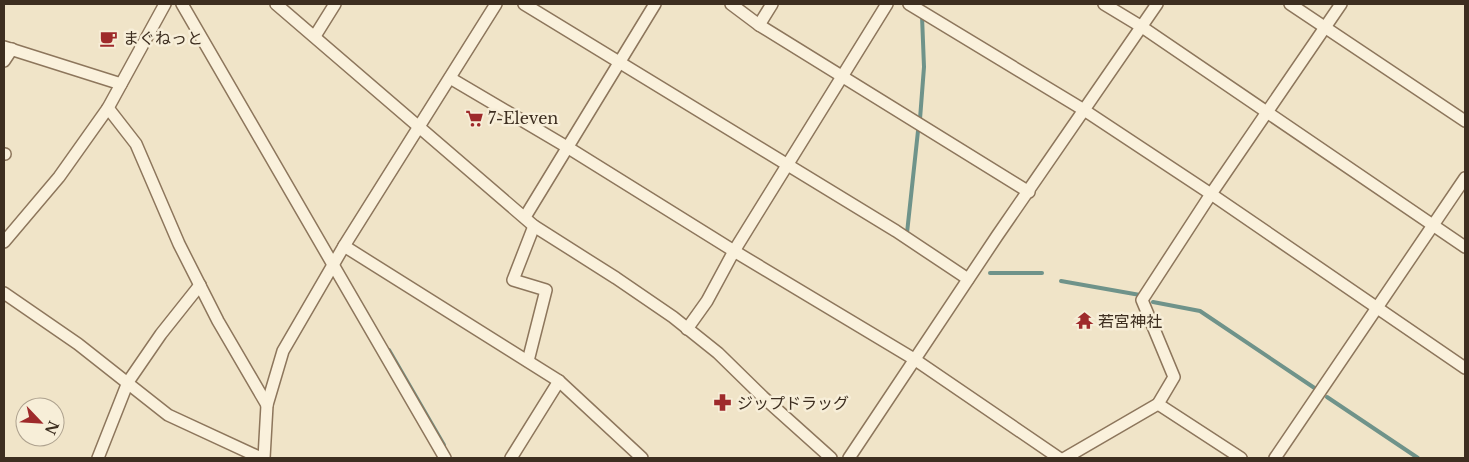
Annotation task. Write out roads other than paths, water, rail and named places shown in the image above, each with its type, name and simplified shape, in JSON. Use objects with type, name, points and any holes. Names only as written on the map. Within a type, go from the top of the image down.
[{"type":"street","points":[[4,242],[60,177],[108,108],[164,4]]},
{"type":"street","points":[[182,4],[445,458]]},
{"type":"street","points":[[276,4],[534,226],[616,278],[718,353],[763,397],[831,458]]},
{"type":"street","points":[[314,36],[335,4]]},
{"type":"street","points":[[4,294],[56,328],[128,382],[168,415],[262,458],[267,405],[283,352],[344,246],[496,4]]},
{"type":"street","points":[[524,4],[896,231],[968,279]]},
{"type":"street","points":[[525,217],[654,4]]},
{"type":"street","points":[[731,4],[759,25],[1028,192]]},
{"type":"street","points":[[759,25],[772,4]]},
{"type":"street","points":[[687,329],[706,301],[734,251],[887,4]]},
{"type":"street","points":[[909,4],[1084,110],[1211,194],[1465,368]]},
{"type":"street","points":[[1104,4],[1142,27],[1465,247]]},
{"type":"street","points":[[1142,27],[1146,4]]},
{"type":"street","points":[[849,458],[968,279],[1157,4]]},
{"type":"street","points":[[1290,4],[1465,121]]},
{"type":"street","points":[[1065,458],[1158,404],[1174,377],[1142,300],[1211,194],[1341,4]]},
{"type":"street","points":[[4,61],[8,48],[121,84]]},
{"type":"street","points":[[450,78],[567,147],[734,251],[914,359],[1059,458]]},
{"type":"street","points":[[108,108],[136,144],[179,244],[218,321],[267,405]]},
{"type":"street","points":[[1275,458],[1465,178]]},
{"type":"street","points":[[528,361],[546,290],[513,280],[534,226]]},
{"type":"street","points":[[344,246],[559,381],[642,458]]},
{"type":"street","points":[[98,458],[128,382],[200,285]]},
{"type":"street","points":[[511,458],[559,381]]},
{"type":"street","points":[[1158,404],[1241,458]]},
{"type":"waterway","points":[[920,119],[924,67],[922,16]]},
{"type":"waterway","points":[[907,233],[918,131]]},
{"type":"waterway","points":[[990,273],[1042,273]]},
{"type":"waterway","points":[[1061,281],[1140,295]]},
{"type":"waterway","points":[[1153,302],[1200,311],[1316,389]]},
{"type":"waterway","points":[[389,350],[444,445]]},
{"type":"waterway","points":[[1327,397],[1418,458]]},
{"type":"place","name":"まぐねっと","points":[[109,38]]},
{"type":"place","name":"7-Eleven","points":[[474,118]]},
{"type":"place","name":"若宮神社","points":[[1084,321]]},
{"type":"place","name":"ジップドラッグ","points":[[723,403]]}]
